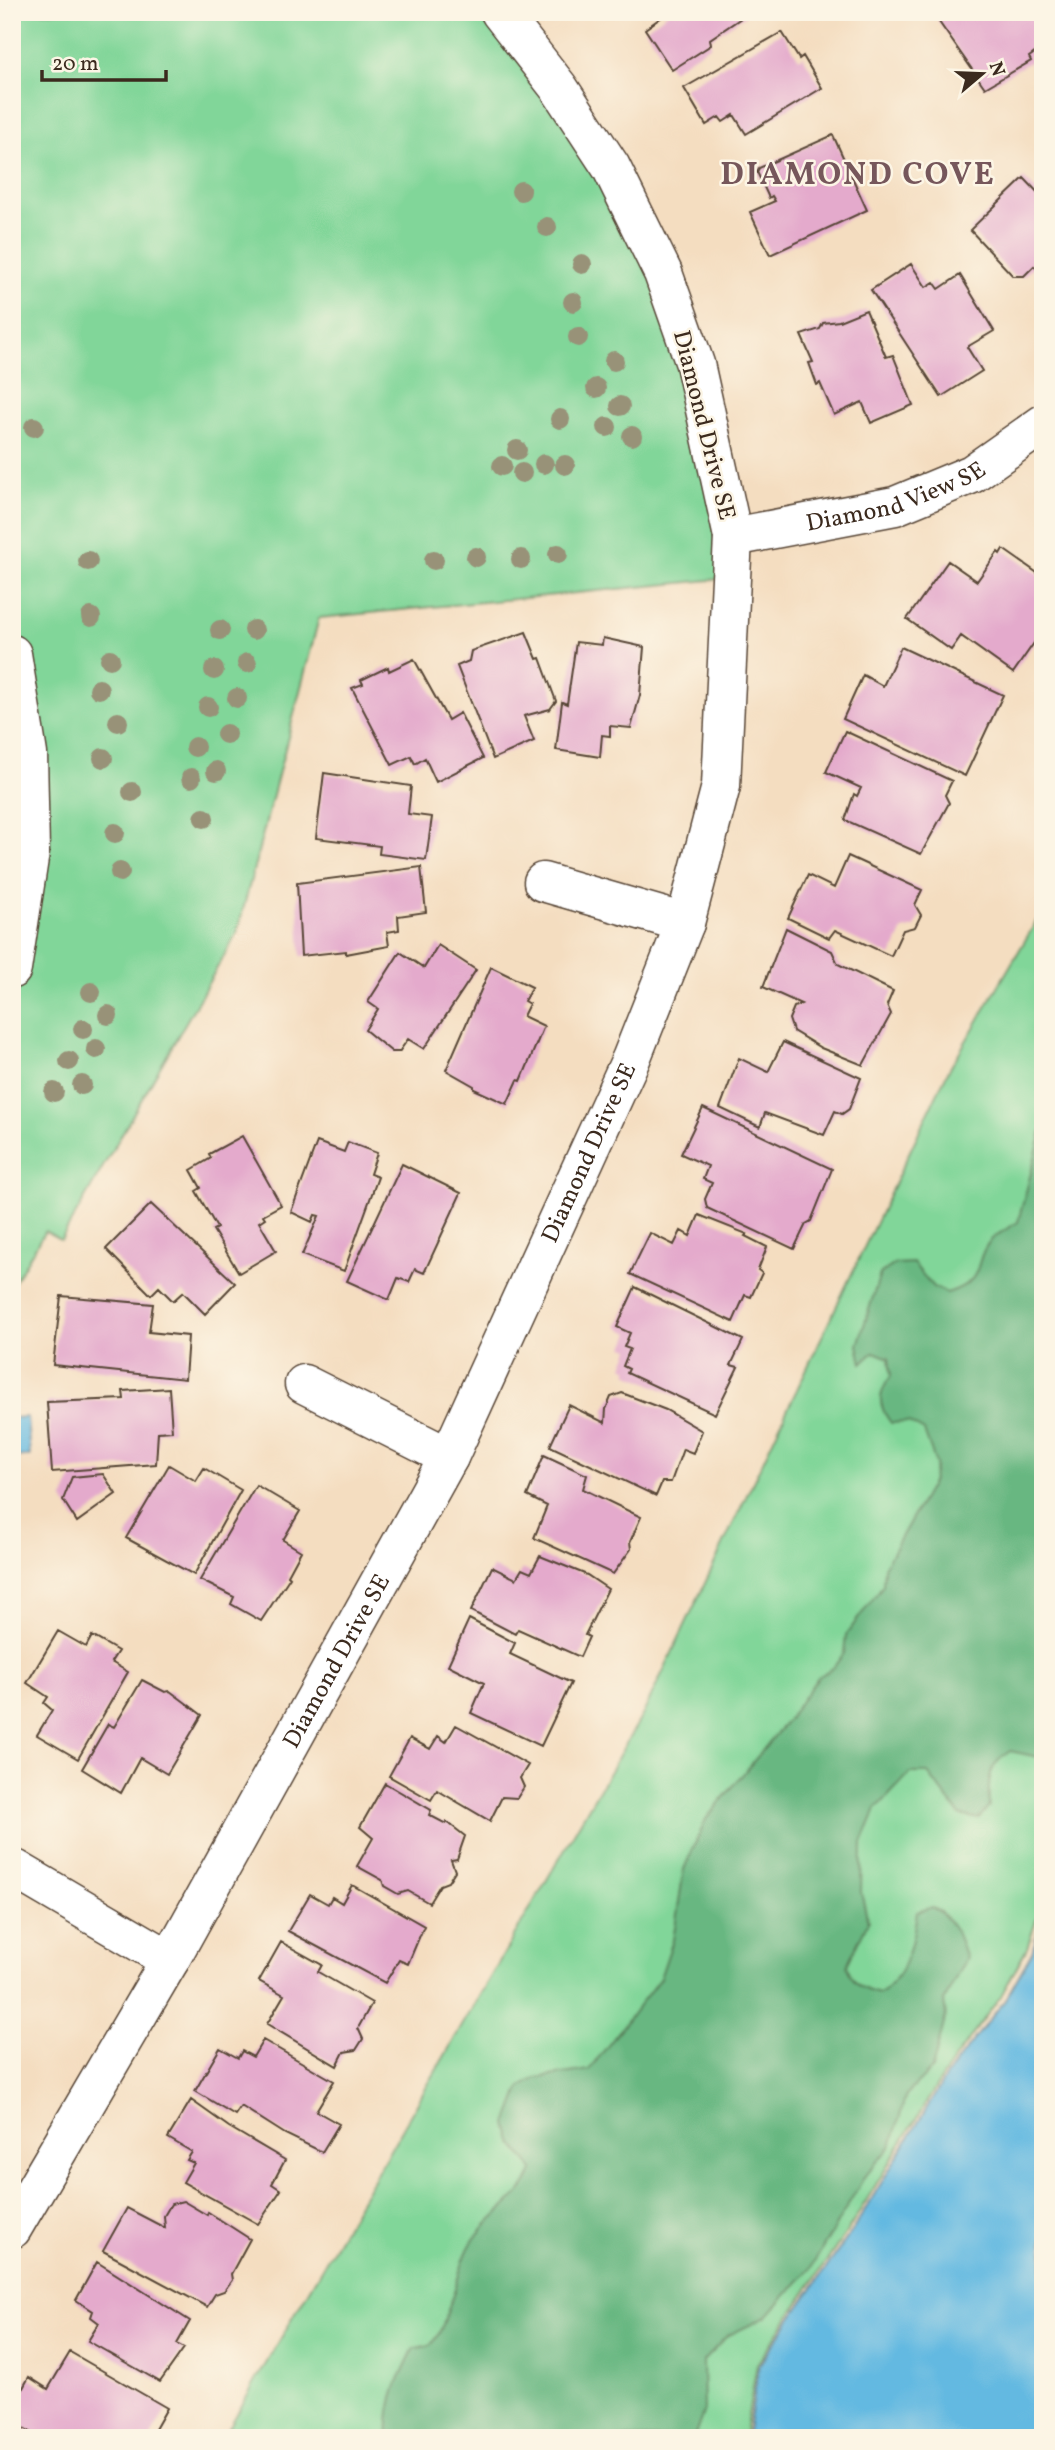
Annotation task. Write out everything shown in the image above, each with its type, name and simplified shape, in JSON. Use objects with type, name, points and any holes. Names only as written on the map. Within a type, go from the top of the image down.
[{"type":"street","name":"Diamond Drive SE","points":[[12,2229],[170,1960],[449,1457],[631,1059],[685,923],[721,786],[733,537],[695,364],[663,273],[611,167],[559,88],[500,12]]},
{"type":"street","name":"Diamond View SE","points":[[733,537],[895,506],[972,474],[1043,424]]},
{"type":"street","points":[[12,654],[28,754],[30,852],[12,969]]},
{"type":"street","points":[[543,882],[685,923]]},
{"type":"street","points":[[304,1384],[449,1457]]},
{"type":"street","points":[[15,1869],[170,1960]]},
{"type":"green space","points":[[12,12],[500,12],[663,273],[730,578],[319,618],[237,933],[61,1240],[45,1231],[12,1286]]},
{"type":"green space","points":[[1043,910],[1043,1900],[1027,1948],[1001,1996],[947,2069],[850,2227],[757,2364],[744,2438],[223,2438],[643,1714],[946,1075]]},
{"type":"green space","points":[[1043,1127],[1043,1758],[1010,1751],[1002,1757],[990,1775],[989,1807],[978,1819],[960,1815],[928,1773],[910,1773],[876,1809],[862,1843],[861,1892],[868,1922],[847,1965],[858,1985],[880,1994],[896,1977],[907,1957],[917,1912],[932,1907],[950,1922],[966,1958],[944,2001],[946,2016],[932,2069],[906,2095],[891,2147],[866,2174],[811,2268],[766,2317],[727,2336],[703,2361],[704,2410],[694,2438],[389,2438],[392,2402],[414,2348],[428,2346],[435,2340],[463,2261],[474,2239],[521,2191],[533,2170],[512,2142],[507,2124],[521,2087],[536,2078],[589,2070],[660,1978],[673,1940],[684,1869],[706,1819],[786,1722],[818,1677],[833,1668],[844,1653],[846,1635],[883,1585],[884,1567],[932,1483],[936,1464],[924,1431],[908,1422],[891,1423],[881,1405],[884,1388],[891,1376],[889,1358],[874,1352],[862,1363],[858,1345],[880,1274],[895,1264],[913,1263],[933,1287],[947,1293],[969,1282],[990,1241],[1018,1222]]},
{"type":"water","points":[[27,1417],[30,1456],[12,1457],[12,1418]]},
{"type":"water","points":[[1043,1915],[1043,2438],[747,2438],[759,2365],[852,2231],[950,2070],[1005,2000],[1032,1952]]},
{"type":"building","points":[[669,12],[750,12],[710,39],[711,45],[672,70],[645,29]]},
{"type":"building","points":[[932,12],[1040,12],[1043,17],[1043,47],[1029,57],[1031,61],[985,88]]},
{"type":"building","points":[[782,32],[799,59],[803,56],[822,88],[746,134],[734,115],[723,122],[719,117],[706,125],[684,88]]},
{"type":"building","points":[[833,135],[867,210],[770,255],[750,212],[775,201],[772,196],[769,198],[757,172],[759,168]]},
{"type":"building","points":[[1024,178],[1043,198],[1043,275],[1034,266],[1024,276],[1013,276],[970,230]]},
{"type":"building","points":[[911,264],[926,287],[934,282],[939,289],[960,275],[994,331],[967,347],[982,371],[941,397],[871,290]]},
{"type":"building","points":[[866,310],[886,357],[893,355],[913,405],[871,423],[862,402],[834,415],[820,383],[817,385],[809,363],[813,362],[801,335],[820,329],[823,323],[839,321]]},
{"type":"building","points":[[1003,549],[1043,577],[1043,606],[1039,611],[1043,613],[1043,630],[1013,673],[961,636],[951,650],[907,619],[948,561],[977,581]]},
{"type":"building","points":[[526,632],[537,659],[540,658],[556,701],[550,709],[524,716],[534,741],[493,759],[457,666],[469,661],[471,651]]},
{"type":"building","points":[[603,638],[644,647],[640,695],[631,728],[610,726],[610,736],[602,735],[600,757],[556,750],[562,702],[567,704],[576,642],[602,645]]},
{"type":"building","points":[[901,647],[1003,695],[965,776],[843,719],[863,675],[883,686]]},
{"type":"building","points":[[414,659],[448,720],[460,713],[483,758],[436,782],[425,758],[415,764],[411,756],[392,765],[352,688],[363,684],[361,680],[388,667],[389,671]]},
{"type":"building","points":[[845,731],[952,781],[945,795],[949,803],[921,854],[845,820],[854,794],[857,796],[861,788],[826,772]]},
{"type":"building","points":[[324,773],[411,786],[408,814],[432,817],[426,860],[379,854],[380,846],[316,838]]},
{"type":"building","points":[[848,856],[922,890],[915,905],[921,915],[915,927],[903,930],[891,956],[835,930],[829,938],[788,918],[808,875],[834,888]]},
{"type":"building","points":[[421,867],[426,912],[398,916],[399,930],[387,932],[389,946],[346,954],[346,951],[301,956],[297,883]]},
{"type":"building","points":[[786,928],[832,951],[838,964],[893,991],[887,1005],[891,1014],[863,1065],[821,1048],[793,1031],[789,1019],[794,1007],[801,1004],[763,987]]},
{"type":"building","points":[[438,945],[476,970],[424,1049],[408,1039],[399,1052],[392,1052],[365,1030],[378,1009],[368,1002],[400,952],[424,968]]},
{"type":"building","points":[[491,967],[532,987],[524,1001],[529,1004],[523,1016],[544,1026],[521,1081],[518,1080],[507,1104],[474,1089],[474,1086],[446,1070]]},
{"type":"building","points":[[783,1042],[861,1078],[849,1109],[842,1114],[835,1111],[824,1135],[765,1113],[760,1127],[720,1108],[739,1058],[768,1072]]},
{"type":"building","points":[[703,1108],[832,1169],[811,1221],[806,1224],[794,1249],[707,1208],[705,1199],[712,1183],[703,1179],[708,1166],[681,1154]]},
{"type":"building","points":[[242,1136],[281,1205],[263,1215],[265,1218],[259,1222],[276,1251],[239,1273],[213,1230],[217,1228],[196,1191],[201,1188],[191,1170],[211,1158],[209,1154]]},
{"type":"building","points":[[317,1142],[344,1152],[348,1142],[377,1153],[370,1174],[378,1177],[344,1271],[302,1255],[319,1216],[315,1215],[312,1222],[291,1212]]},
{"type":"building","points":[[402,1164],[461,1193],[424,1273],[415,1269],[409,1282],[398,1278],[389,1300],[347,1281]]},
{"type":"building","points":[[151,1204],[235,1283],[205,1314],[183,1292],[173,1301],[159,1287],[151,1295],[106,1249]]},
{"type":"building","points":[[699,1215],[747,1234],[745,1236],[767,1247],[758,1270],[762,1273],[751,1297],[745,1295],[733,1322],[630,1274],[650,1233],[674,1245],[681,1231],[690,1236]]},
{"type":"building","points":[[635,1287],[743,1340],[731,1365],[738,1367],[715,1414],[627,1373],[629,1369],[623,1366],[630,1349],[624,1347],[630,1333],[617,1327]]},
{"type":"building","points":[[61,1296],[153,1304],[149,1332],[188,1336],[185,1379],[53,1365]]},
{"type":"building","points":[[169,1388],[172,1431],[158,1432],[156,1464],[52,1472],[47,1402],[124,1399],[123,1391]]},
{"type":"building","points":[[622,1393],[666,1410],[702,1431],[693,1453],[683,1449],[671,1482],[662,1482],[656,1496],[550,1446],[569,1405],[605,1423],[606,1409],[611,1397]]},
{"type":"building","points":[[544,1455],[587,1475],[583,1489],[641,1517],[630,1542],[631,1549],[613,1574],[534,1538],[547,1506],[527,1496]]},
{"type":"building","points":[[169,1465],[196,1481],[204,1468],[241,1490],[194,1575],[126,1538]]},
{"type":"building","points":[[103,1474],[116,1494],[77,1522],[63,1500],[72,1477]]},
{"type":"building","points":[[256,1485],[300,1511],[283,1540],[301,1551],[288,1575],[290,1577],[261,1621],[231,1604],[234,1597],[200,1580]]},
{"type":"building","points":[[540,1556],[587,1575],[608,1589],[585,1635],[589,1637],[580,1657],[518,1629],[515,1634],[471,1611],[492,1567],[516,1579],[522,1569],[531,1573]]},
{"type":"building","points":[[469,1619],[515,1643],[510,1654],[571,1683],[541,1746],[471,1713],[484,1683],[448,1665]]},
{"type":"building","points":[[58,1631],[86,1647],[92,1636],[118,1651],[111,1662],[128,1672],[78,1759],[37,1735],[52,1710],[44,1703],[48,1697],[27,1683]]},
{"type":"building","points":[[142,1680],[165,1692],[170,1691],[202,1715],[167,1774],[140,1758],[121,1793],[82,1769],[108,1724],[114,1727]]},
{"type":"building","points":[[456,1725],[528,1765],[520,1778],[524,1787],[517,1798],[502,1797],[490,1821],[437,1790],[431,1800],[389,1776],[410,1738],[430,1749],[438,1736],[446,1742]]},
{"type":"building","points":[[385,1783],[431,1810],[429,1815],[446,1824],[447,1822],[465,1836],[457,1859],[451,1860],[455,1871],[448,1882],[440,1885],[429,1903],[408,1891],[398,1894],[384,1886],[382,1880],[357,1866],[373,1838],[360,1827]]},
{"type":"building","points":[[352,1885],[424,1926],[408,1964],[399,1960],[385,1983],[288,1931],[310,1894],[328,1904],[332,1897],[342,1903]]},
{"type":"building","points":[[281,1942],[322,1965],[318,1972],[372,2003],[358,2028],[363,2039],[356,2050],[344,2052],[337,2066],[267,2024],[284,1995],[259,1981]]},
{"type":"building","points":[[263,2040],[334,2081],[316,2111],[339,2124],[322,2152],[285,2134],[241,2106],[235,2115],[195,2091],[220,2048],[238,2058],[242,2051],[253,2057]]},
{"type":"building","points":[[191,2100],[229,2127],[285,2160],[272,2184],[281,2190],[258,2224],[183,2182],[194,2163],[187,2160],[192,2152],[168,2138]]},
{"type":"building","points":[[183,2201],[207,2215],[208,2212],[250,2239],[231,2274],[232,2280],[224,2291],[215,2294],[207,2307],[103,2251],[127,2208],[165,2228],[164,2216],[171,2204]]},
{"type":"building","points":[[97,2262],[190,2321],[177,2344],[184,2348],[160,2382],[88,2341],[99,2323],[91,2317],[93,2311],[76,2300]]},
{"type":"building","points":[[70,2352],[167,2408],[150,2438],[41,2438],[12,2421],[12,2408],[29,2377],[48,2389]]},
{"type":"district","name":"DIAMOND COVE","points":[[858,173]]}]
